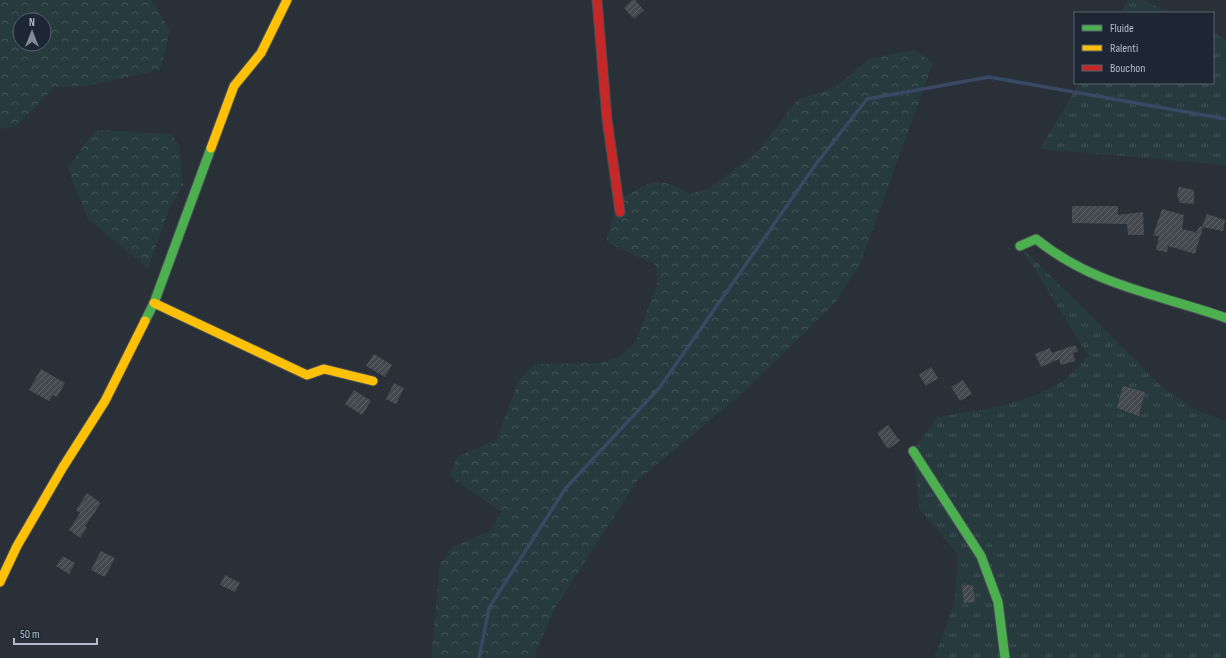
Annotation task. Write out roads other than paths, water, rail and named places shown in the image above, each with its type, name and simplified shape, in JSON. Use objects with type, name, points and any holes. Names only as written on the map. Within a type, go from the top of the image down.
[{"type":"street","points":[[0,582],[17,546],[105,401],[154,303],[234,86],[261,53],[287,0]]},
{"type":"street","points":[[597,0],[607,119],[620,212]]},
{"type":"street","points":[[1020,246],[1036,239],[1050,253],[1077,268],[1135,290],[1226,318]]},
{"type":"street","points":[[154,303],[307,375],[324,369],[373,381]]},
{"type":"street","points":[[913,451],[981,556],[998,602],[1005,658]]},
{"type":"waterway","points":[[479,658],[489,608],[565,489],[660,387],[816,164],[867,99],[989,77],[1226,119]]}]
